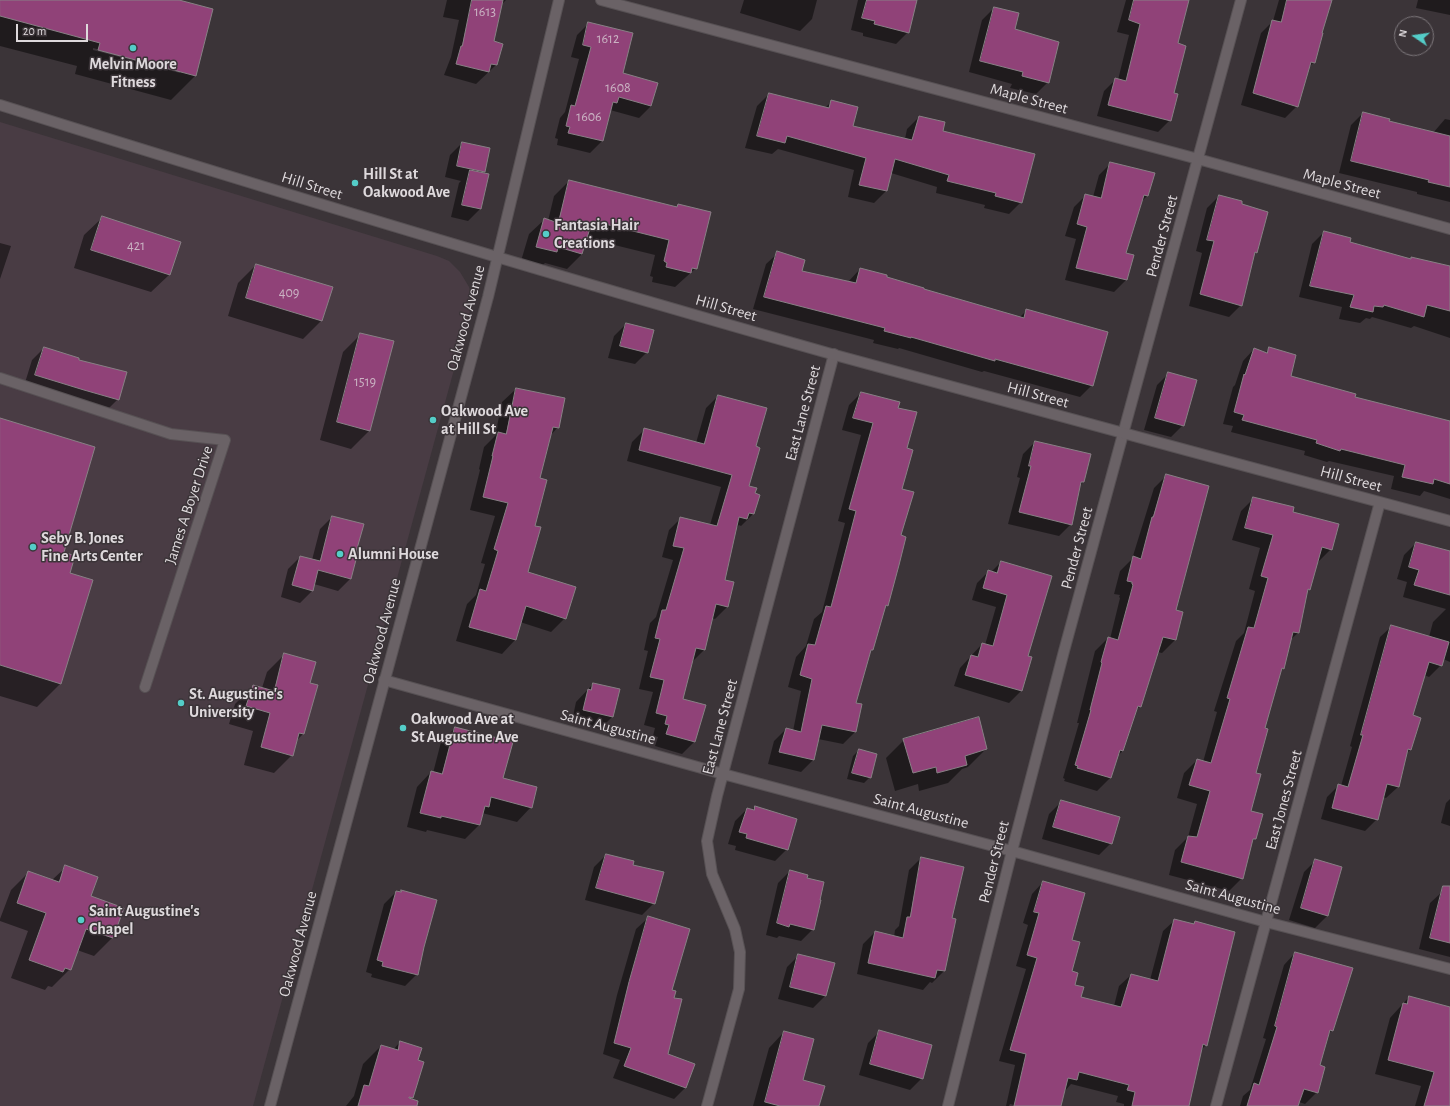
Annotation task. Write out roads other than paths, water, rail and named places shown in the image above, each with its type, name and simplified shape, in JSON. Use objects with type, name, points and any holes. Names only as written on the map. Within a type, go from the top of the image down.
[{"type":"street","name":"Oakwood Avenue","points":[[270,1106],[498,257],[559,0]]},
{"type":"street","name":"Maple Street","points":[[600,0],[1198,159],[1450,229]]},
{"type":"street","name":"Pender Street","points":[[948,1106],[1062,659],[1241,0]]},
{"type":"street","name":"Hill Street","points":[[0,105],[201,168],[498,257],[834,354],[1123,434],[1450,521]]},
{"type":"street","name":"East Lane Street","points":[[707,1106],[739,989],[740,952],[735,930],[712,874],[707,841],[723,774],[834,354]]},
{"type":"street","name":"James A Boyer Drive","points":[[0,378],[171,434],[225,440],[145,687]]},
{"type":"street","name":"East Jones Street","points":[[1216,1106],[1380,502]]},
{"type":"street","name":"Saint Augustine","points":[[384,680],[723,774],[1012,851],[1266,922],[1450,969]]},
{"type":"place","name":"Melvin Moore Fitness","points":[[133,48]]},
{"type":"place","name":"Hill St at Oakwood Ave","points":[[355,183]]},
{"type":"place","name":"Fantasia Hair Creations","points":[[546,234]]},
{"type":"place","name":"Oakwood Ave at Hill St","points":[[433,420]]},
{"type":"place","name":"Seby B. Jones Fine Arts Center","points":[[33,547]]},
{"type":"place","name":"Alumni House","points":[[340,554]]},
{"type":"place","name":"St. Augustine's University","points":[[181,703]]},
{"type":"place","name":"Oakwood Ave at St Augustine Ave","points":[[403,728]]},
{"type":"place","name":"Saint Augustine's Chapel","points":[[81,920]]}]
